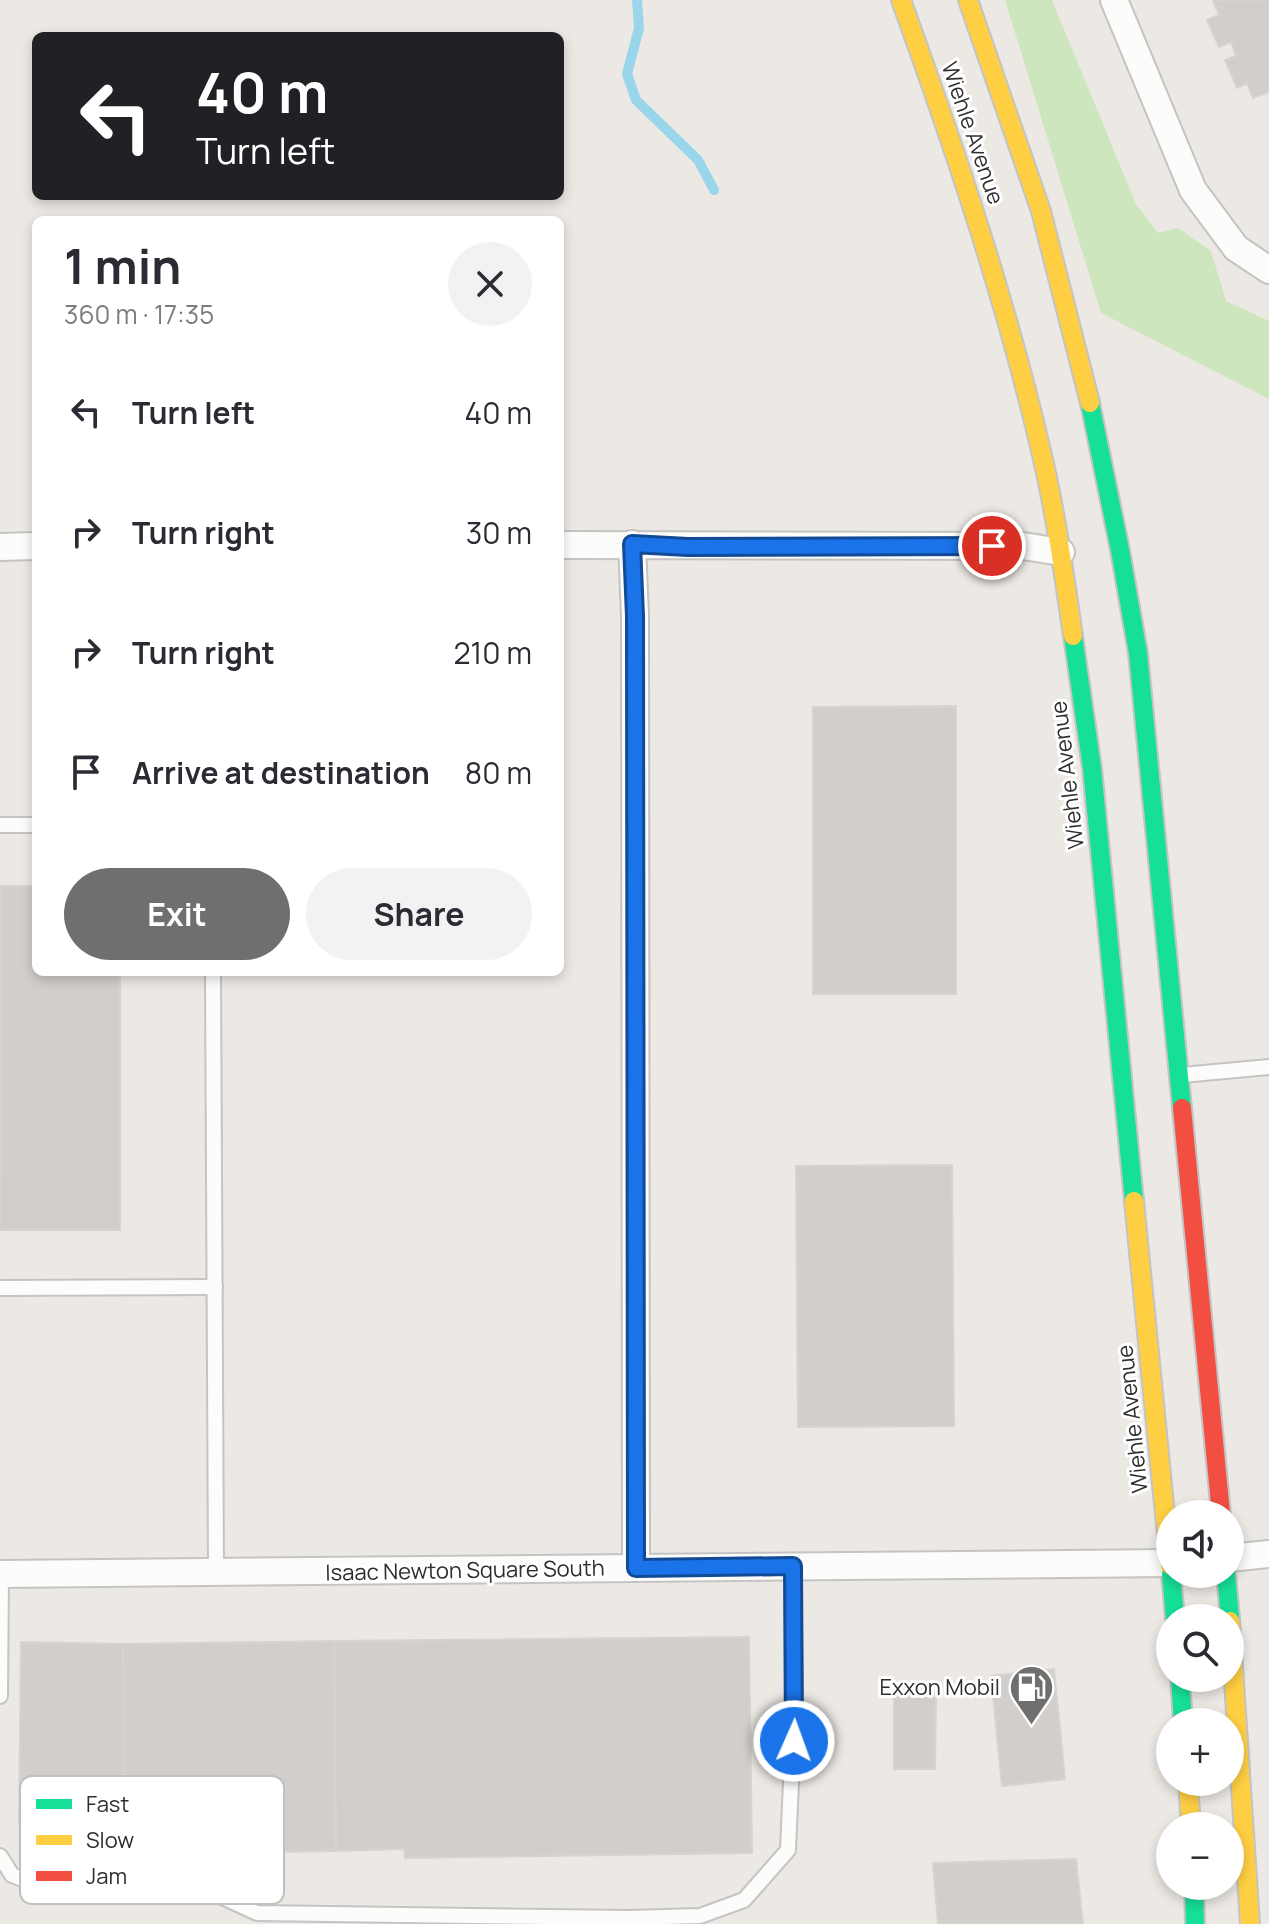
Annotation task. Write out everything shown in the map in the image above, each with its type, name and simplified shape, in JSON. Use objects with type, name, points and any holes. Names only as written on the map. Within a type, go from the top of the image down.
[{"type":"main road","name":"Wiehle Avenue","points":[[901,0],[939,104],[990,261],[1042,455],[1061,552],[1092,768],[1164,1500]]},
{"type":"main road","name":"Wiehle Avenue","points":[[968,0],[1049,240],[1121,542],[1138,653],[1220,1500]]},
{"type":"main road","points":[[1235,1692],[1250,1924]]},
{"type":"main road","points":[[1194,1900],[1195,1924]]},
{"type":"street","points":[[1114,0],[1193,190],[1236,248],[1269,270]]},
{"type":"street","points":[[632,544],[635,616],[636,1568]]},
{"type":"street","points":[[564,545],[1023,546],[1061,552]]},
{"type":"street","points":[[0,547],[32,546]]},
{"type":"street","points":[[1244,1557],[1269,1554]]},
{"type":"street","name":"Isaac Newton Square South","points":[[1,1574],[1156,1563]]},
{"type":"lane","points":[[0,825],[32,825]]},
{"type":"lane","points":[[213,976],[216,1572]]},
{"type":"lane","points":[[1179,1075],[1269,1067]]},
{"type":"lane","points":[[0,1288],[215,1287]]},
{"type":"lane","points":[[237,1904],[257,1913],[642,1918],[700,1916],[744,1900],[788,1850],[795,1692],[793,1566]]},
{"type":"lane","points":[[0,1696],[1,1574]]},
{"type":"lane","points":[[0,1856],[12,1875],[20,1878]]},
{"type":"green space","points":[[1005,0],[1052,0],[1136,204],[1158,233],[1178,228],[1211,251],[1226,301],[1269,321],[1269,399],[1101,313]]},
{"type":"building","points":[[1213,0],[1269,0],[1269,92],[1253,98],[1247,83],[1237,88],[1225,60],[1236,56],[1231,42],[1219,47],[1207,20],[1219,15]]},
{"type":"building","points":[[956,706],[956,994],[813,994],[813,707]]},
{"type":"building","points":[[1,886],[32,886],[32,976],[120,976],[120,1230],[0,1230]]},
{"type":"building","points":[[952,1165],[954,1426],[798,1427],[796,1166]]},
{"type":"building","points":[[749,1637],[752,1853],[405,1858],[404,1849],[336,1851],[334,1641]]},
{"type":"building","points":[[334,1641],[336,1851],[284,1852],[284,1776],[124,1776],[123,1644]]},
{"type":"building","points":[[21,1642],[123,1644],[124,1776],[20,1776],[19,1824]]},
{"type":"building","points":[[1054,1669],[1065,1779],[1002,1786],[991,1676]]},
{"type":"building","points":[[894,1692],[936,1692],[935,1769],[894,1769]]},
{"type":"building","points":[[1076,1859],[1083,1924],[938,1924],[933,1863]]},
{"type":"waterway","points":[[637,0],[639,28],[627,74],[636,100],[698,160],[714,190]]},
{"type":"traffic: fast","points":[[1090,403],[1138,653],[1182,1108]]},
{"type":"traffic: fast","points":[[1073,636],[1092,768],[1134,1201]]},
{"type":"traffic: fast","points":[[1172,1588],[1174,1604]]},
{"type":"traffic: fast","points":[[1227,1588],[1229,1604]]},
{"type":"traffic: fast","points":[[1181,1692],[1182,1708]]},
{"type":"traffic: fast","points":[[1194,1900],[1195,1924]]},
{"type":"traffic: slow","points":[[901,0],[960,169],[1028,397],[1047,478],[1073,636]]},
{"type":"traffic: slow","points":[[968,0],[1041,211],[1090,403]]},
{"type":"traffic: slow","points":[[1134,1201],[1164,1500]]},
{"type":"traffic: slow","points":[[1235,1692],[1250,1924]]},
{"type":"traffic: slow","points":[[1189,1796],[1190,1812]]},
{"type":"traffic: jam","points":[[1182,1108],[1220,1500]]},
{"type":"place","name":"Exxon Mobil","points":[[1031,1726]]},
{"type":"route","points":[[794,1741],[793,1566],[636,1568],[635,616],[632,544],[688,547],[992,546]]}]
